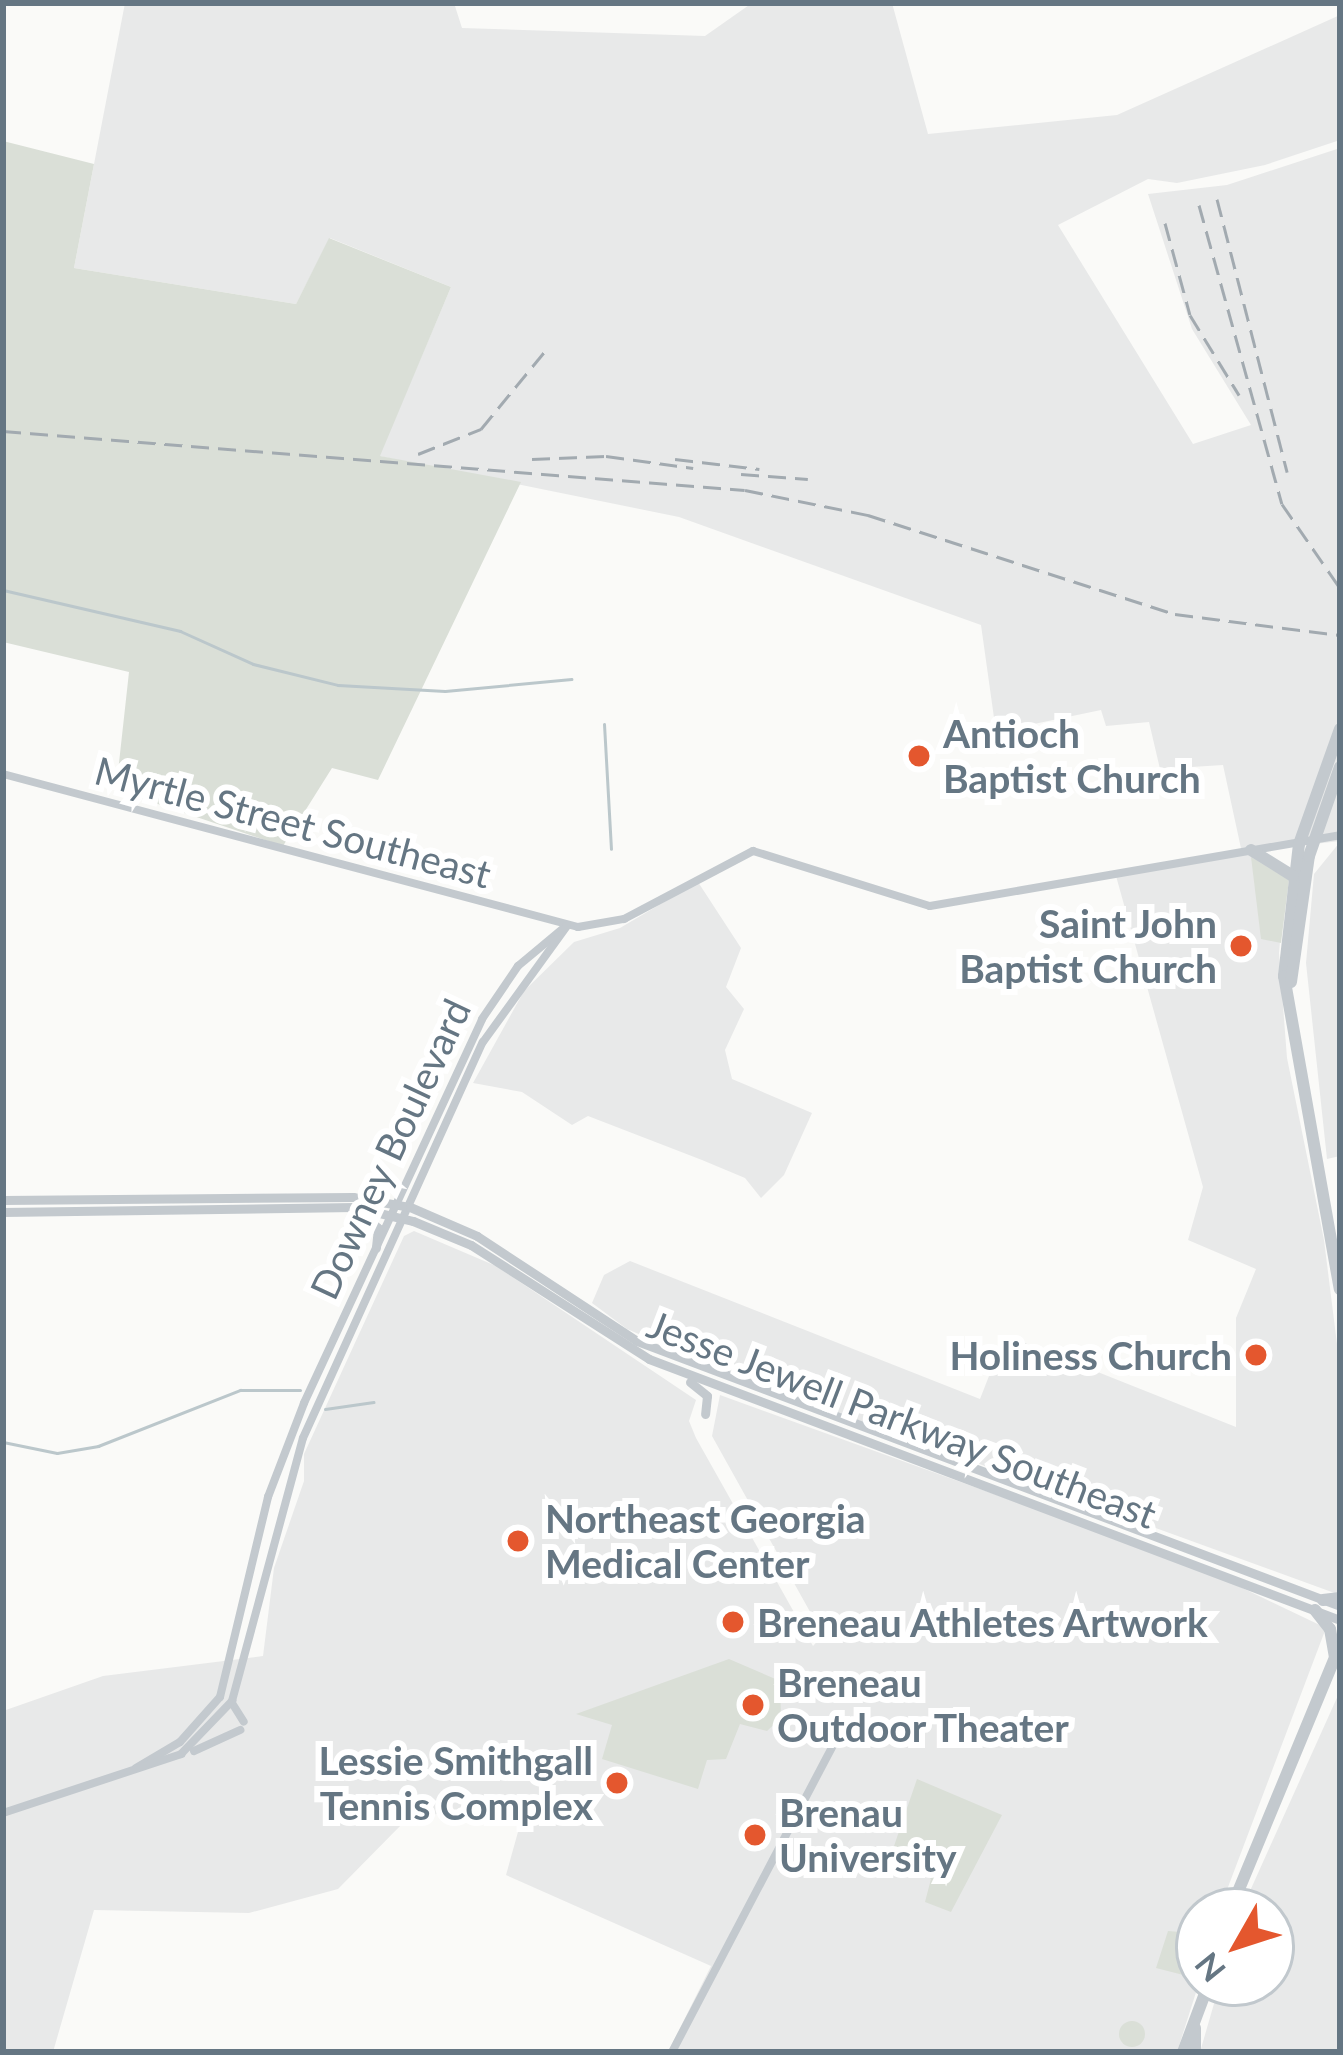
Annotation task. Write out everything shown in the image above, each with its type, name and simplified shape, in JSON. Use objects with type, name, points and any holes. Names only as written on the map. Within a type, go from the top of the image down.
[{"type":"highway","points":[[1291,982],[1284,976],[1299,844],[1340,729]]},
{"type":"highway","points":[[1340,766],[1316,840],[1291,982],[1297,1063],[1340,1289]]},
{"type":"highway","points":[[1251,850],[1293,876]]},
{"type":"highway","points":[[1240,1887],[1338,1652],[1319,1605],[1340,1602]]},
{"type":"highway","points":[[1183,2052],[1201,2007]]},
{"type":"highway","points":[[1195,2026],[1195,2052]]},
{"type":"main road","name":"Myrtle Street Southeast","points":[[3,774],[567,926]]},
{"type":"main road","points":[[567,926],[617,922],[753,850],[930,906],[1340,835]]},
{"type":"main road","name":"Downey Boulevard","points":[[135,1769],[181,1754],[232,1701],[293,1463],[398,1217],[397,1203],[493,1000],[518,966],[567,926]]},
{"type":"main road","name":"Downey Boulevard","points":[[135,1769],[180,1742],[214,1707],[244,1616],[283,1455],[376,1248],[410,1207],[492,1026],[564,941],[567,926]]},
{"type":"main road","name":"Jesse Jewell Parkway Southeast","points":[[3,1200],[353,1196],[410,1207],[477,1236],[637,1341],[1319,1605],[1340,1620]]},
{"type":"main road","points":[[354,1207],[378,1228],[376,1248]]},
{"type":"main road","name":"Jesse Jewell Parkway Southeast","points":[[3,1212],[354,1207],[398,1217],[471,1245],[649,1360],[1319,1605]]},
{"type":"main road","points":[[649,1360],[704,1390],[705,1414]]},
{"type":"main road","points":[[248,1598],[256,1617]]},
{"type":"main road","points":[[244,1616],[252,1637]]},
{"type":"main road","points":[[181,1754],[242,1726],[232,1701]]},
{"type":"main road","points":[[672,2052],[833,1745]]},
{"type":"main road","points":[[3,1813],[135,1769]]},
{"type":"shaded area","points":[[125,3],[454,3],[462,28],[705,36],[752,3],[892,3],[928,134],[1117,115],[1340,15],[1340,140],[1265,165],[1177,183],[1148,179],[1058,225],[1193,444],[1251,425],[1192,329],[1148,194],[1227,185],[1340,148],[1340,841],[1254,851],[1286,874],[1279,953],[1287,1058],[1324,1240],[1340,1368],[1340,1595],[732,1374],[627,1329],[592,1303],[604,1275],[630,1261],[980,1399],[1005,1335],[1236,1427],[1236,1318],[1256,1269],[1188,1240],[1203,1187],[1116,876],[1242,853],[1223,765],[1160,769],[1149,722],[1106,726],[1101,710],[996,732],[981,625],[679,517],[379,456],[451,287],[330,238],[296,304],[74,268]]},
{"type":"shaded area","points":[[3,141],[94,164],[74,268],[296,304],[329,238],[451,287],[380,456],[521,482],[378,780],[332,768],[283,846],[116,790],[129,672],[3,642]]},
{"type":"shaded area","points":[[1340,842],[1340,1156],[1327,1159],[1306,963],[1314,874]]},
{"type":"shaded area","points":[[1251,857],[1289,880],[1281,943],[1261,939]]},
{"type":"shaded area","points":[[698,882],[741,948],[726,987],[744,1009],[725,1050],[732,1079],[812,1113],[784,1175],[761,1198],[745,1178],[702,1160],[588,1116],[572,1125],[522,1092],[473,1083],[524,991],[574,942],[620,928]]},
{"type":"shaded area","points":[[414,1231],[496,1266],[696,1400],[689,1421],[696,1438],[813,1646],[823,1635],[712,1436],[720,1395],[1207,1571],[1326,1628],[1228,1887],[1175,1887],[1175,2007],[1191,2007],[1177,2052],[668,2052],[711,1966],[506,1875],[528,1796],[406,1820],[338,1889],[249,1913],[94,1910],[53,2052],[3,2052],[3,1711],[103,1676],[263,1656],[274,1568],[304,1481],[304,1454],[404,1236]]},
{"type":"shaded area","points":[[729,1659],[780,1681],[781,1718],[767,1731],[740,1724],[726,1759],[707,1760],[698,1789],[602,1759],[612,1725],[576,1714]]},
{"type":"shaded area","points":[[1340,1691],[1340,2052],[1200,2052],[1213,2007],[1295,2007],[1295,1887],[1252,1887]]},
{"type":"shaded area","points":[[917,1779],[1002,1815],[951,1912],[925,1902],[931,1879],[894,1846]]},
{"type":"shaded area","points":[[1168,1931],[1175,1932],[1175,1973],[1156,1968]]},
{"type":"shaded area","points":[[1132,2021],[1145,2034],[1132,2047],[1119,2034]]},
{"type":"waterway","points":[[3,590],[180,631],[253,664],[338,685],[445,691],[571,679]]},
{"type":"waterway","points":[[604,724],[611,849]]},
{"type":"waterway","points":[[3,1442],[57,1453],[98,1446],[240,1390],[300,1390]]},
{"type":"waterway","points":[[325,1409],[374,1402]]},
{"type":"railway","points":[[1217,199],[1287,472]]},
{"type":"railway","points":[[1199,205],[1282,504],[1340,588]]},
{"type":"railway","points":[[1165,223],[1190,315],[1239,395]]},
{"type":"railway","points":[[418,454],[481,429],[545,351]]},
{"type":"railway","points":[[3,431],[745,490],[868,515],[1175,614],[1340,635]]},
{"type":"railway","points":[[532,459],[606,456],[693,468]]},
{"type":"railway","points":[[675,459],[759,469]]},
{"type":"railway","points":[[741,474],[808,479]]},
{"type":"place","name":"Antioch Baptist Church","points":[[919,756]]},
{"type":"place","name":"Saint John Baptist Church","points":[[1241,946]]},
{"type":"place","name":"Holiness Church","points":[[1256,1355]]},
{"type":"place","name":"Northeast Georgia Medical Center","points":[[518,1541]]},
{"type":"place","name":"Breneau Athletes Artwork","points":[[733,1622]]},
{"type":"place","name":"Breneau Outdoor Theater","points":[[753,1705]]},
{"type":"place","name":"Lessie Smithgall Tennis Complex","points":[[617,1783]]},
{"type":"place","name":"Brenau University","points":[[755,1835]]}]
